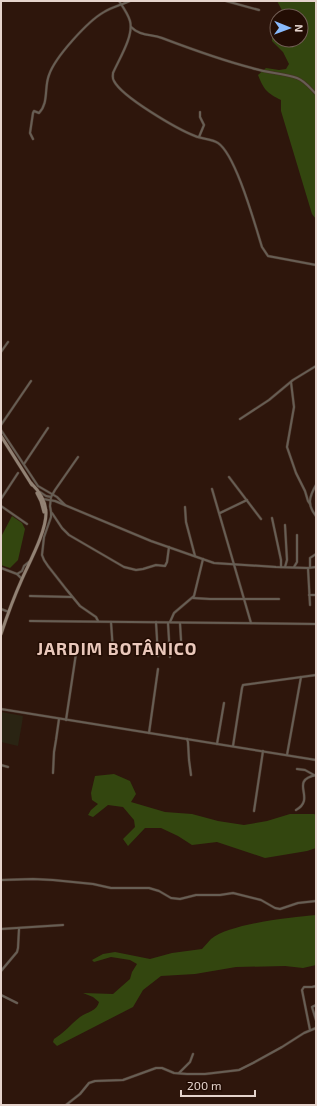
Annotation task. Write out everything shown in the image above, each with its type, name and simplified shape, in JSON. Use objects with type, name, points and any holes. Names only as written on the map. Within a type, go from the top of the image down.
[{"type":"street","points":[[120,1],[129,18],[131,27],[128,40],[113,73],[112,78],[114,82],[122,91],[151,112],[183,130],[223,147],[231,160],[240,181],[262,247],[266,254],[271,257],[316,265]]},
{"type":"street","points":[[33,139],[30,135],[30,131],[33,113],[34,111],[39,113],[42,111],[46,98],[46,86],[49,74],[55,62],[95,18],[106,11],[130,1]]},
{"type":"street","points":[[226,1],[259,10]]},
{"type":"street","points":[[131,27],[142,34],[156,36],[211,56],[257,70],[298,78],[316,94]]},
{"type":"street","points":[[199,137],[204,125],[200,117],[200,112]]},
{"type":"street","points":[[1,352],[8,342]]},
{"type":"street","points":[[240,419],[268,401],[291,382],[316,366]]},
{"type":"street","points":[[1,425],[31,381]]},
{"type":"street","points":[[291,382],[294,407],[287,447],[296,473],[316,516]]},
{"type":"street","points":[[24,464],[48,428]]},
{"type":"street","points":[[1,430],[38,486],[55,501],[64,505],[126,531],[214,563],[281,567],[316,567]]},
{"type":"street","points":[[1,436],[42,500]]},
{"type":"street","points":[[78,457],[51,498],[50,520],[43,540],[42,555],[48,566],[72,597],[80,606],[96,617],[98,621]]},
{"type":"street","points":[[1,499],[18,473]]},
{"type":"street","points":[[229,476],[261,519]]},
{"type":"street","points":[[1,634],[44,526],[42,500],[38,491],[31,483]]},
{"type":"street","points":[[310,504],[311,496],[316,485]]},
{"type":"street","points":[[212,489],[251,623]]},
{"type":"street","points":[[38,491],[51,498]]},
{"type":"street","points":[[42,500],[47,496]]},
{"type":"street","points":[[42,500],[58,498],[64,505]]},
{"type":"street","points":[[55,501],[58,500],[58,498]]},
{"type":"street","points":[[220,513],[247,500]]},
{"type":"street","points":[[1,506],[27,524]]},
{"type":"street","points":[[185,507],[186,522],[195,556]]},
{"type":"street","points":[[51,512],[69,535],[128,569],[143,570],[156,565],[165,566],[169,547]]},
{"type":"street","points":[[272,518],[281,560],[281,567]]},
{"type":"street","points":[[285,525],[287,560],[285,567]]},
{"type":"street","points":[[293,567],[297,562],[297,535]]},
{"type":"street","points":[[310,605],[310,558],[316,554]]},
{"type":"street","points":[[170,657],[169,622],[174,613],[193,598],[203,559]]},
{"type":"street","points":[[17,574],[22,571],[24,566],[31,560]]},
{"type":"street","points":[[1,568],[17,574],[22,579]]},
{"type":"street","points":[[309,594],[316,594]]},
{"type":"street","points":[[30,596],[72,597]]},
{"type":"street","points":[[193,598],[279,599]]},
{"type":"street","points":[[1,609],[9,612]]},
{"type":"street","points":[[30,621],[316,624]]},
{"type":"street","points":[[111,622],[113,651]]},
{"type":"street","points":[[156,622],[158,656]]},
{"type":"street","points":[[180,623],[181,640]]},
{"type":"street","points":[[66,720],[78,647]]},
{"type":"street","points":[[149,733],[158,668]]},
{"type":"street","points":[[233,746],[243,685],[316,675]]},
{"type":"street","points":[[287,755],[301,677]]},
{"type":"street","points":[[217,744],[224,703]]},
{"type":"street","points":[[1,708],[59,719],[316,760]]},
{"type":"street","points":[[53,774],[54,752],[59,719]]},
{"type":"street","points":[[187,739],[191,775]]},
{"type":"street","points":[[254,811],[263,751]]},
{"type":"street","points":[[1,765],[8,767]]},
{"type":"street","points":[[297,769],[304,770],[315,775]]},
{"type":"street","points":[[296,810],[304,805],[306,800],[304,782],[308,778],[315,775]]},
{"type":"street","points":[[1,880],[53,880],[93,884],[111,888],[149,888],[160,891],[171,898],[180,899],[202,895],[233,893],[261,900],[280,910],[298,903],[316,901]]},
{"type":"street","points":[[1,929],[63,925]]},
{"type":"street","points":[[1,971],[17,952],[19,928]]},
{"type":"street","points":[[310,1030],[302,990],[304,987],[312,988],[316,986]]},
{"type":"street","points":[[1,995],[18,1003]]},
{"type":"street","points":[[316,1004],[312,1007],[312,1009],[316,1020]]},
{"type":"street","points":[[66,1105],[80,1094],[89,1083],[123,1080],[158,1068],[179,1073],[205,1074],[238,1070],[276,1051],[296,1038],[316,1028]]},
{"type":"street","points":[[179,1073],[190,1062],[193,1054]]},
{"type":"shaded area","points":[[1,712],[23,716],[18,746],[1,742]]},
{"type":"green space","points":[[277,1],[316,1],[316,219],[312,214],[281,111],[281,100],[266,90],[258,75],[266,68],[279,70],[286,69],[289,64],[283,52],[279,48],[309,48],[309,8],[281,8]]},
{"type":"green space","points":[[12,516],[22,523],[25,529],[18,560],[10,568],[1,565],[1,535]]},
{"type":"green space","points":[[114,774],[130,781],[136,794],[131,802],[165,812],[192,814],[218,821],[244,825],[267,821],[290,814],[314,814],[316,815],[316,848],[307,851],[265,858],[217,842],[192,845],[161,828],[145,828],[128,846],[123,839],[135,827],[134,820],[123,807],[108,805],[93,817],[88,815],[98,804],[92,800],[91,793],[95,776]]},
{"type":"green space","points":[[316,915],[316,965],[303,968],[285,966],[236,967],[195,974],[161,976],[143,990],[133,1007],[57,1046],[53,1042],[54,1039],[83,1015],[98,1005],[99,1002],[93,997],[83,993],[113,994],[130,979],[137,964],[130,960],[111,957],[94,962],[92,960],[103,954],[115,952],[150,959],[172,953],[202,949],[211,939],[220,934],[246,925],[292,917]]},
{"type":"district","name":"JARDIM BOTÂNICO","points":[[117,648]]}]
